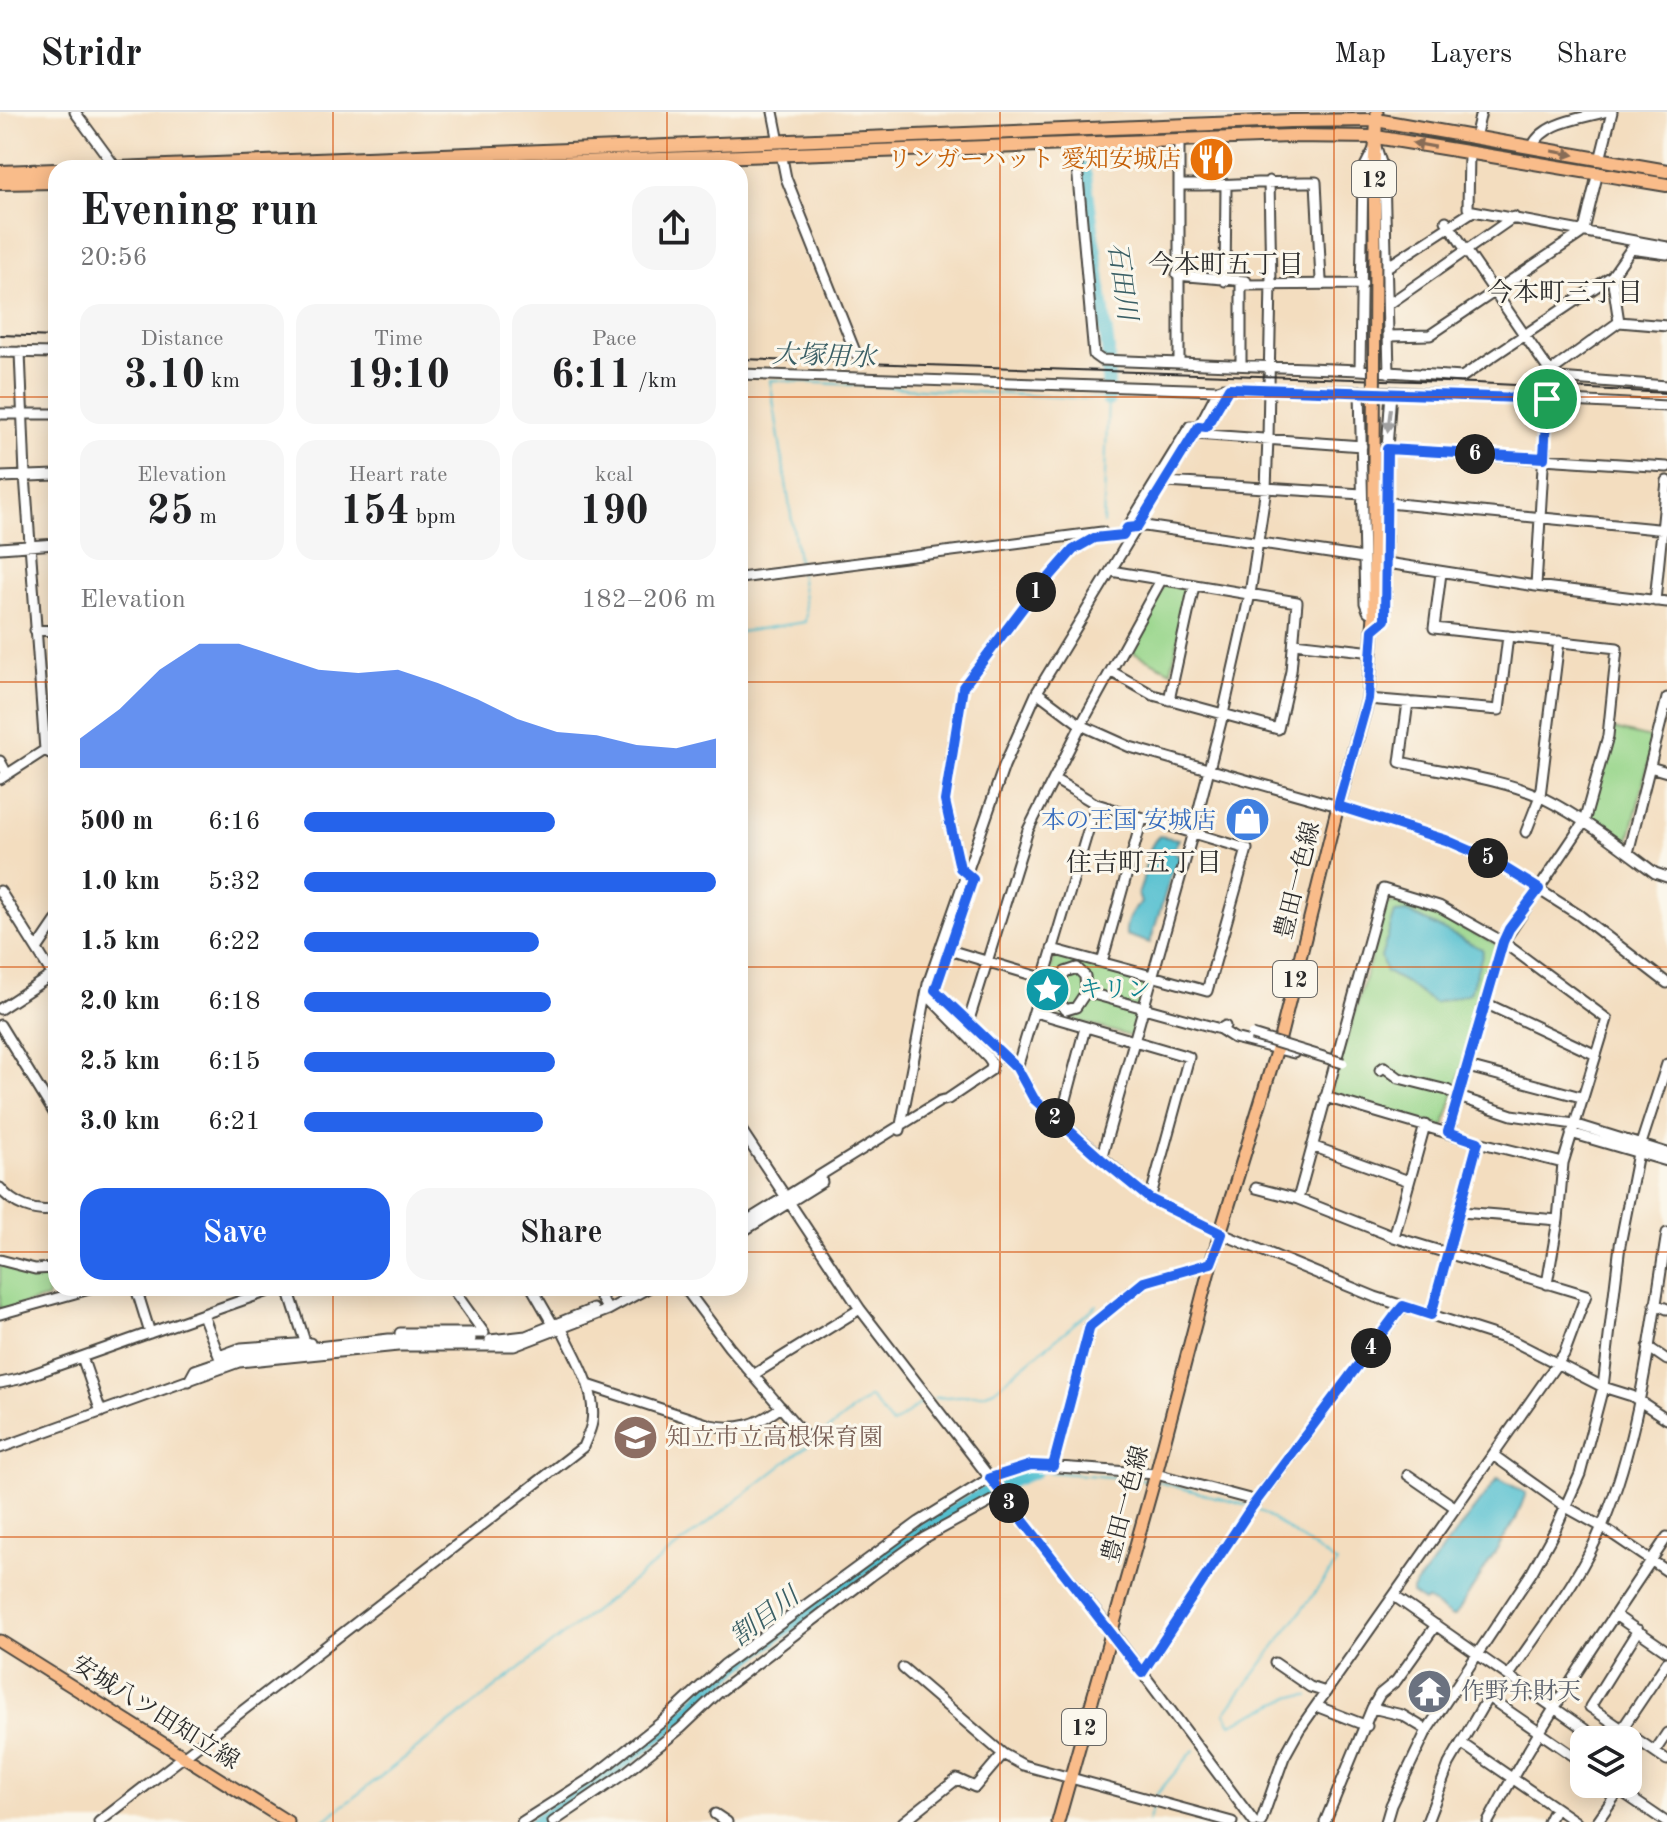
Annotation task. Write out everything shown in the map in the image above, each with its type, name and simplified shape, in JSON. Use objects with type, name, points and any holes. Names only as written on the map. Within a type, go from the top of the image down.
[{"type":"highway","points":[[560,160],[1377,116],[1532,147],[1667,185]]},
{"type":"highway","points":[[382,160],[1291,136],[1667,171]]},
{"type":"highway","points":[[0,172],[48,170]]},
{"type":"highway","points":[[0,183],[48,182]]},
{"type":"main road","name":"豊田一色線","points":[[1058,1822],[1211,1263],[1276,1050],[1368,699],[1374,615],[1377,116]]},
{"type":"main road","name":"安城八ツ田知立線","points":[[0,1641],[288,1822]]},
{"type":"street","points":[[75,112],[110,160]]},
{"type":"street","points":[[773,112],[786,178],[856,354]]},
{"type":"street","points":[[1475,138],[1481,112]]},
{"type":"street","points":[[1532,147],[1538,136],[1553,126],[1604,112]]},
{"type":"street","points":[[1389,336],[1430,335],[1583,229],[1612,112]]},
{"type":"street","points":[[1179,140],[1179,363]]},
{"type":"street","points":[[1376,142],[1384,172],[1389,373]]},
{"type":"street","points":[[1360,370],[1363,170],[1376,142]]},
{"type":"street","points":[[1075,144],[1094,355],[1101,360],[1241,364],[1462,377],[1612,276],[1631,249],[1667,254]]},
{"type":"street","points":[[1468,208],[1469,153]]},
{"type":"street","points":[[1101,1159],[1193,832],[1250,594],[1266,488],[1270,390],[1269,181]]},
{"type":"street","points":[[1180,185],[1316,182],[1321,280]]},
{"type":"street","points":[[1225,281],[1226,186]]},
{"type":"street","points":[[1468,208],[1513,218]]},
{"type":"street","points":[[1448,224],[1468,208]]},
{"type":"street","points":[[1386,264],[1473,211],[1667,244]]},
{"type":"street","points":[[1389,304],[1513,218]]},
{"type":"street","points":[[1448,224],[1550,372],[1558,378],[1667,386]]},
{"type":"street","points":[[1177,275],[1271,283],[1363,282]]},
{"type":"street","points":[[1612,276],[1619,322]]},
{"type":"street","points":[[1241,364],[1241,285],[1321,280],[1363,282]]},
{"type":"street","points":[[1550,372],[1619,322],[1667,326]]},
{"type":"street","points":[[0,352],[48,353]]},
{"type":"street","points":[[20,352],[21,413],[45,750]]},
{"type":"street","points":[[748,374],[1218,390],[1391,392],[1667,406]]},
{"type":"street","points":[[1197,430],[1206,427],[1229,388]]},
{"type":"street","points":[[748,1222],[991,1070],[992,1063],[988,1057],[932,1000],[932,987],[949,950],[973,879],[960,868],[945,801],[963,687],[1025,605],[1073,550],[1094,538],[1123,535],[1132,528],[1166,482],[1218,390]]},
{"type":"street","points":[[1360,391],[1365,603],[1374,615]]},
{"type":"street","points":[[1373,630],[1385,620],[1387,449],[1391,392]]},
{"type":"street","points":[[1536,586],[1547,399]]},
{"type":"street","points":[[0,414],[48,414]]},
{"type":"street","points":[[900,1126],[932,987],[1004,766],[1037,692],[1111,571],[1190,426],[1197,430],[1362,446]]},
{"type":"street","points":[[1387,449],[1667,467]]},
{"type":"street","points":[[0,477],[48,475]]},
{"type":"street","points":[[1655,601],[1665,530],[1667,481]]},
{"type":"street","points":[[1166,482],[1362,494]]},
{"type":"street","points":[[1388,503],[1665,530]]},
{"type":"street","points":[[748,577],[1145,526],[1363,558]]},
{"type":"street","points":[[0,548],[48,545]]},
{"type":"street","points":[[1387,563],[1441,573],[1667,602]]},
{"type":"street","points":[[1111,571],[1297,602],[1294,643],[1278,729],[1153,695],[1112,672]]},
{"type":"street","points":[[1441,573],[1434,628],[1617,648],[1608,736],[1584,822],[1503,942],[1448,1132]]},
{"type":"street","points":[[968,1023],[1028,830],[1081,725],[1161,580]]},
{"type":"street","points":[[1169,700],[1194,586]]},
{"type":"street","points":[[35,630],[48,631]]},
{"type":"street","points":[[1368,699],[1499,710],[1508,636]]},
{"type":"street","points":[[1526,832],[1540,796],[1559,641]]},
{"type":"street","points":[[1294,643],[1373,652]]},
{"type":"street","points":[[1037,692],[1081,725],[1130,747],[1338,806],[1446,840],[1492,860],[1579,915],[1667,983]]},
{"type":"street","points":[[1628,853],[1664,721],[1667,698]]},
{"type":"street","points":[[1408,702],[1400,762],[1540,796],[1584,822],[1655,873],[1667,877]]},
{"type":"street","points":[[0,761],[4,776],[45,750]]},
{"type":"street","points":[[1650,767],[1667,772]]},
{"type":"street","points":[[1052,949],[1207,991],[1247,849],[1096,804],[1054,779]]},
{"type":"street","points":[[1017,1068],[1096,804]]},
{"type":"street","points":[[1102,962],[1142,819]]},
{"type":"street","points":[[1298,1199],[1383,889],[1439,906],[1503,942],[1607,1019],[1563,1163],[1558,1220],[1547,1284]]},
{"type":"street","points":[[0,891],[48,968]]},
{"type":"street","points":[[37,949],[48,933]]},
{"type":"street","points":[[949,950],[1059,983]]},
{"type":"street","points":[[1077,968],[1085,976],[1086,992],[1076,1007],[1066,1010],[1057,999],[1059,983],[1065,972],[1077,968]]},
{"type":"street","points":[[0,1009],[48,981]]},
{"type":"street","points":[[932,987],[1017,1068],[1034,1099],[1150,1199],[1222,1234],[1333,1279],[1403,1306],[1513,1341],[1556,1365],[1639,1400],[1667,1419]]},
{"type":"street","points":[[1086,992],[1199,1021],[1222,1028],[1234,1038],[1294,1053]]},
{"type":"street","points":[[1485,1003],[1594,1054]]},
{"type":"street","points":[[1035,1012],[1189,1057],[1150,1199]]},
{"type":"street","points":[[0,1025],[48,1103]]},
{"type":"street","points":[[1060,1122],[1085,1028]]},
{"type":"street","points":[[1252,1035],[1343,1063]]},
{"type":"street","points":[[1386,1822],[1427,1730],[1532,1572],[1580,1474],[1603,1387],[1620,1245],[1640,1149],[1667,1064]]},
{"type":"street","points":[[1380,1070],[1384,1067],[1399,1078],[1447,1090],[1512,1115],[1640,1149],[1667,1161]]},
{"type":"street","points":[[1468,1067],[1581,1097]]},
{"type":"street","points":[[1325,1097],[1478,1142],[1563,1163]]},
{"type":"street","points":[[1394,1237],[1425,1125]]},
{"type":"street","points":[[748,1142],[860,1309],[1112,1632],[1254,1822]]},
{"type":"street","points":[[1431,1315],[1478,1142]]},
{"type":"street","points":[[1312,1146],[1409,1181]]},
{"type":"street","points":[[1640,1149],[1667,1153]]},
{"type":"street","points":[[0,1188],[22,1206],[48,1211]]},
{"type":"street","points":[[1256,1188],[1298,1199],[1394,1237],[1586,1295],[1564,1354],[1316,1706],[1284,1757],[1261,1822]]},
{"type":"street","points":[[1461,1212],[1558,1220]]},
{"type":"street","points":[[1509,1675],[1579,1570],[1602,1527],[1620,1476],[1639,1400],[1667,1233]]},
{"type":"street","points":[[0,1260],[35,1269],[48,1268]]},
{"type":"street","points":[[1053,1466],[1090,1326],[1144,1282],[1211,1263]]},
{"type":"street","points":[[0,1314],[64,1296]]},
{"type":"street","points":[[138,1296],[150,1333]]},
{"type":"street","points":[[0,1383],[203,1315],[240,1296]]},
{"type":"street","points":[[291,1296],[308,1349]]},
{"type":"street","points":[[0,1448],[239,1362],[404,1333],[484,1333],[458,1296]]},
{"type":"street","points":[[99,1822],[583,1447],[592,1422],[588,1385],[537,1296]]},
{"type":"street","points":[[600,1296],[606,1307]]},
{"type":"street","points":[[606,1307],[623,1296]]},
{"type":"street","points":[[203,1315],[219,1356],[241,1348],[514,1346],[630,1296]]},
{"type":"street","points":[[691,1296],[807,1438]]},
{"type":"street","points":[[1655,1304],[1667,1309]]},
{"type":"street","points":[[1142,1673],[1254,1504],[1403,1306]]},
{"type":"street","points":[[753,1375],[860,1309]]},
{"type":"street","points":[[1648,1347],[1667,1360]]},
{"type":"street","points":[[82,1357],[101,1412]]},
{"type":"street","points":[[588,1385],[728,1429],[765,1420],[781,1407]]},
{"type":"street","points":[[1493,1455],[1566,1507],[1667,1571]]},
{"type":"street","points":[[522,1822],[591,1778],[663,1721],[724,1665],[919,1522],[990,1478],[1031,1465],[1053,1466],[1154,1479],[1254,1504]]},
{"type":"street","points":[[1408,1475],[1456,1508]]},
{"type":"street","points":[[553,1822],[625,1773],[681,1728],[718,1693],[903,1553],[1001,1492]]},
{"type":"street","points":[[1488,1822],[1555,1708],[1667,1537]]},
{"type":"street","points":[[1394,1596],[1580,1726]]},
{"type":"street","points":[[1615,1615],[1667,1651]]},
{"type":"street","points":[[1325,1822],[1372,1708],[1380,1694],[1396,1681],[1436,1625]]},
{"type":"street","points":[[1618,1726],[1590,1707],[1638,1630]]},
{"type":"street","points":[[1624,1726],[1667,1662]]},
{"type":"street","points":[[1275,1663],[1310,1687],[1326,1692]]},
{"type":"street","points":[[903,1668],[1003,1754],[1023,1765],[1232,1822]]},
{"type":"street","points":[[1427,1822],[1449,1764],[1488,1697],[1570,1754]]},
{"type":"street","points":[[1316,1706],[1367,1726]]},
{"type":"street","points":[[1372,1708],[1402,1715],[1427,1730]]},
{"type":"street","points":[[1655,1751],[1667,1733]]},
{"type":"street","points":[[1642,1742],[1667,1760]]},
{"type":"street","points":[[1461,1743],[1576,1822]]},
{"type":"street","points":[[903,1822],[957,1779],[975,1787],[1003,1754]]},
{"type":"street","points":[[1597,1822],[1610,1798]]},
{"type":"street","points":[[1633,1798],[1666,1822]]},
{"type":"street","points":[[1548,1822],[1555,1808]]},
{"type":"street","points":[[1189,1810],[1189,1822]]},
{"type":"street","points":[[715,1814],[727,1822]]},
{"type":"green space","points":[[1167,584],[1189,591],[1171,671],[1128,650],[1163,586]]},
{"type":"green space","points":[[1613,729],[1654,739],[1627,849],[1587,821]]},
{"type":"green space","points":[[1393,902],[1438,917],[1495,943],[1498,949],[1444,1127],[1331,1092],[1387,904]]},
{"type":"green space","points":[[1056,953],[1146,979],[1133,1034],[1129,1036],[1041,1010],[1039,1007]]},
{"type":"green space","points":[[0,1264],[44,1273],[48,1298],[0,1311]]},
{"type":"water","points":[[1159,836],[1179,839],[1174,848],[1176,856],[1179,854],[1179,861],[1171,875],[1150,943],[1126,935],[1126,930],[1129,917],[1141,903],[1138,894],[1148,856]]},
{"type":"water","points":[[1407,912],[1482,949],[1470,993],[1434,1003],[1386,972],[1381,957],[1395,913]]},
{"type":"water","points":[[1498,1478],[1526,1493],[1516,1519],[1452,1617],[1412,1594],[1412,1590]]},
{"type":"waterway","name":"石田川","points":[[1082,168],[1108,349],[1108,400]]},
{"type":"waterway","name":"大塚用水","points":[[799,566],[770,380],[1108,400],[1103,524]]},
{"type":"waterway","points":[[748,631],[805,622],[800,572]]},
{"type":"waterway","points":[[934,1398],[983,1394],[994,1390],[1097,1305]]},
{"type":"waterway","points":[[322,1822],[870,1397],[892,1425],[924,1401]]},
{"type":"waterway","points":[[1035,1471],[1149,1480]]},
{"type":"waterway","name":"割目川","points":[[536,1822],[595,1784],[641,1749],[690,1710],[712,1686],[740,1663],[881,1557],[956,1509],[1035,1471]]},
{"type":"waterway","points":[[1159,1482],[1249,1506]]},
{"type":"waterway","points":[[1256,1508],[1337,1563],[1225,1713],[1231,1724],[1293,1696],[1309,1696]]},
{"type":"waterway","points":[[1156,1795],[1194,1750]]},
{"type":"waterway","points":[[1148,1822],[1154,1805]]},
{"type":"railway","points":[[0,335],[48,337]]},
{"type":"railway","points":[[748,359],[1476,383],[1667,393]]},
{"type":"place","name":"リンガーハット 愛知安城店","points":[[1212,159]]},
{"type":"place","name":"本の王国 安城店","points":[[1247,820]]},
{"type":"place","name":"キリン","points":[[1048,989]]},
{"type":"place","name":"知立市立高根保育園","points":[[636,1437]]},
{"type":"place","name":"作野弁財天","points":[[1430,1691]]},
{"type":"district","name":"今本町五丁目","points":[[1226,264]]},
{"type":"district","name":"今本町三丁目","points":[[1565,292]]},
{"type":"district","name":"住吉町五丁目","points":[[1144,862]]},
{"type":"route","points":[[1229,388],[1547,399],[1544,458],[1387,449],[1385,620],[1373,630],[1368,699],[1338,806],[1446,840],[1492,860],[1539,889],[1503,942],[1448,1132],[1478,1142],[1431,1315],[1403,1306],[1397,1313],[1251,1508],[1142,1673],[990,1478],[1031,1465],[1053,1466],[1090,1326],[1144,1282],[1211,1263],[1222,1234],[1150,1199],[1101,1159],[1034,1099],[1017,1068],[935,990],[973,879],[960,868],[945,801],[963,687],[1025,605],[1073,550],[1094,538],[1123,535],[1127,528],[1137,527],[1199,426],[1206,427],[1229,388]]}]
